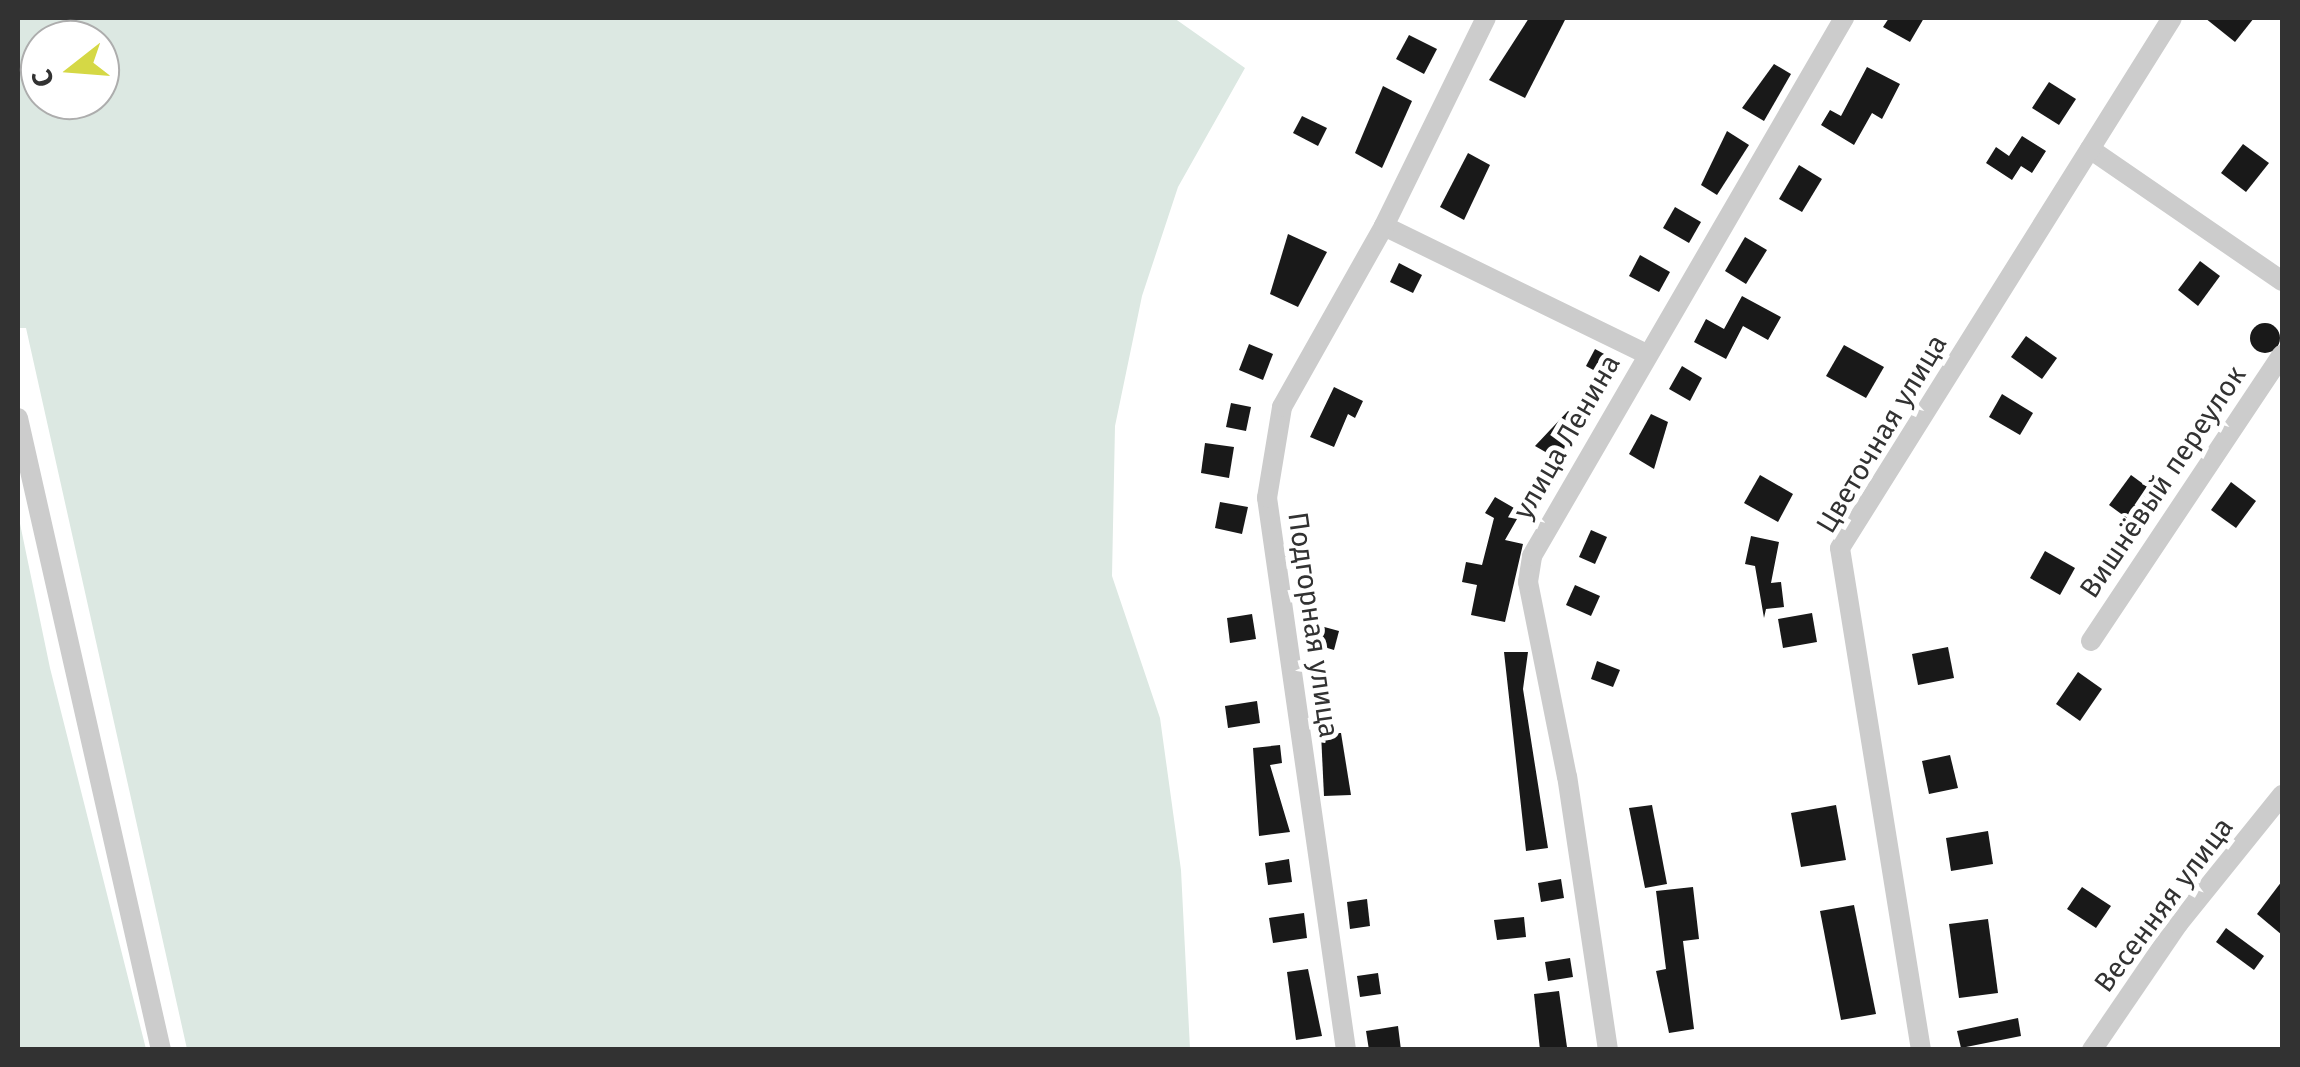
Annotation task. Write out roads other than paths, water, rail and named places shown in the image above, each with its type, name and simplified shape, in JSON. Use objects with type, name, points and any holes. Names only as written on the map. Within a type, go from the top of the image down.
[{"type":"street","name":"Подгорная улица","points":[[1346,1050],[1267,498],[1282,406],[1384,226],[1486,18]]},
{"type":"street","name":"улица Ленина","points":[[1608,1050],[1567,776],[1528,582],[1555,505],[1844,18]]},
{"type":"street","name":"Цветочная улица","points":[[1920,1050],[1840,548],[2172,18]]},
{"type":"street","points":[[2090,149],[2282,281]]},
{"type":"street","points":[[1384,226],[1647,354]]},
{"type":"street","name":"Вишнёвый переулок","points":[[2091,641],[2282,355]]},
{"type":"street","points":[[18,418],[161,1050]]},
{"type":"street","name":"Весенняя улица","points":[[2092,1050],[2178,924],[2282,795]]}]
